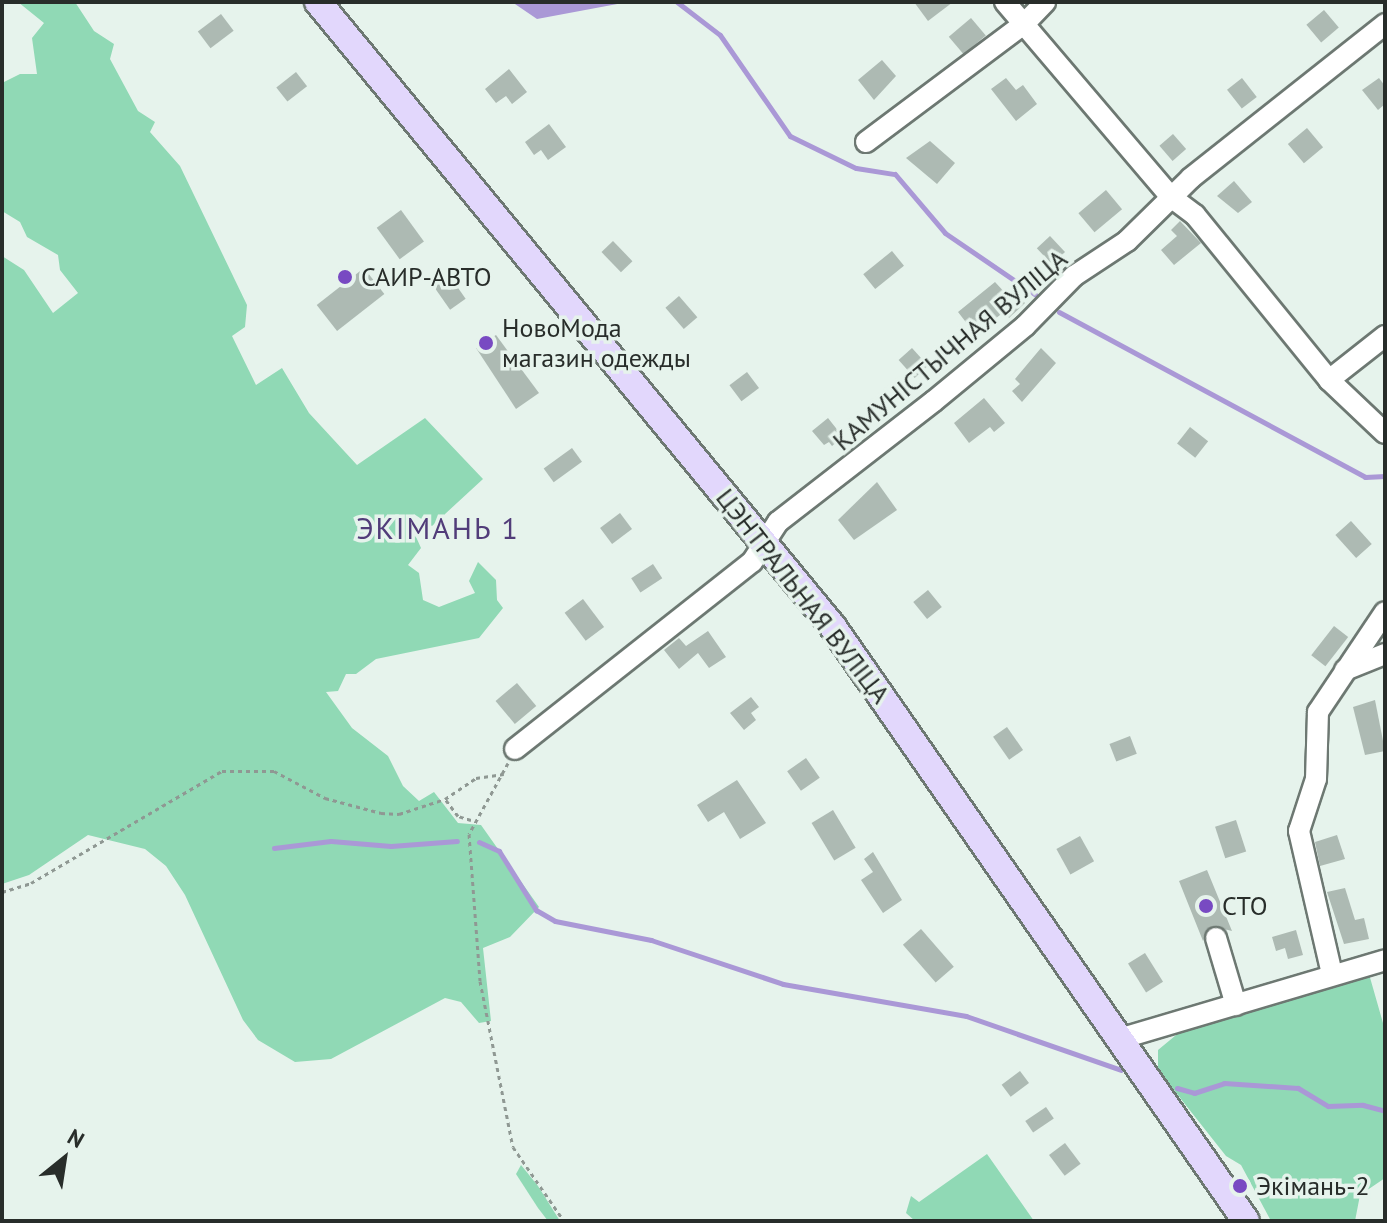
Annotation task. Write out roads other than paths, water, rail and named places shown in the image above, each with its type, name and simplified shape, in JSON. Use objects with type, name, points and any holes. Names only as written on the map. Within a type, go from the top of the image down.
[{"type":"main road","name":"ЦЭНТРАЛЬНАЯ ВУЛІЦА","points":[[318,2],[764,543],[880,690],[1246,1221]]},
{"type":"street","points":[[1005,2],[1171,197],[1195,215],[1329,380],[1385,433]]},
{"type":"street","points":[[866,142],[1025,23],[1045,2]]},
{"type":"street","name":"КАМУНІСТЫЧНАЯ ВУЛІЦА","points":[[515,749],[752,562],[778,522],[1025,326],[1074,276],[1109,256],[1171,197],[1385,24]]},
{"type":"street","points":[[1329,380],[1385,336]]},
{"type":"street","points":[[1332,974],[1299,831],[1316,779],[1318,712],[1385,612]]},
{"type":"street","points":[[1345,670],[1385,654]]},
{"type":"street","points":[[1216,938],[1236,1005]]},
{"type":"street","points":[[1119,1039],[1385,960]]},
{"type":"waterway","points":[[677,2],[720,35],[790,136],[856,168],[895,174],[945,233],[1036,295]]},
{"type":"waterway","points":[[1059,312],[1365,477],[1385,476]]},
{"type":"waterway","points":[[274,848],[331,841],[391,846],[457,841]]},
{"type":"waterway","points":[[479,842],[499,851],[536,910],[555,921],[651,940],[783,984],[966,1016],[1121,1070]]},
{"type":"waterway","points":[[1177,1088],[1194,1093],[1224,1083],[1298,1088],[1328,1106],[1363,1105],[1385,1111]]},
{"type":"place","name":"САИР-АВТО","points":[[345,277]]},
{"type":"place","name":"НовоМода магазин одежды","points":[[486,343]]},
{"type":"place","name":"СТО","points":[[1206,906]]},
{"type":"place","name":"Экімань-2","points":[[1240,1186]]},
{"type":"district","name":"ЭКІМАНЬ 1","points":[[438,528]]}]
